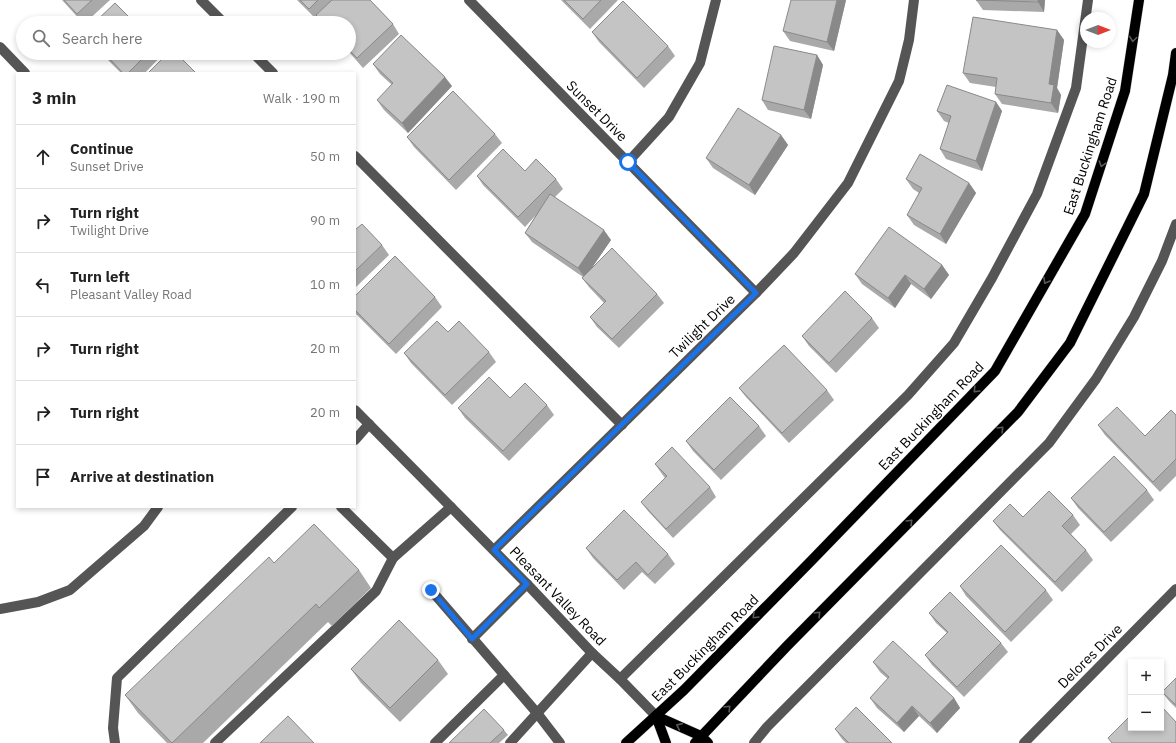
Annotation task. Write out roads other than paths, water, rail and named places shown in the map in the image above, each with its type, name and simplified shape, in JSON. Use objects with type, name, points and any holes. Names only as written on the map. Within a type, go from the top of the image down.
[{"type":"main road","name":"East Buckingham Road","points":[[626,743],[656,716],[812,560],[995,371],[1085,214],[1125,91],[1139,0]]},
{"type":"main road","points":[[701,741],[787,646],[1018,412],[1070,343],[1144,194],[1173,75],[1176,53]]},
{"type":"main road","name":"Pleasant Valley Road","points":[[656,716],[701,741]]},
{"type":"main road","name":"Pleasant Valley Road","points":[[656,716],[666,743]]},
{"type":"street","points":[[201,0],[217,16]]},
{"type":"street","name":"Sunset Drive","points":[[469,0],[756,293]]},
{"type":"street","points":[[628,162],[669,117],[700,63],[715,0]]},
{"type":"street","name":"Twilight Drive","points":[[494,550],[756,293],[794,253],[848,183],[899,81],[909,40],[914,0]]},
{"type":"street","points":[[620,679],[908,395],[954,343],[992,278],[1037,194],[1076,88],[1088,0]]},
{"type":"street","points":[[0,47],[24,72]]},
{"type":"street","points":[[261,60],[272,72]]},
{"type":"street","points":[[356,157],[622,425]]},
{"type":"street","points":[[754,743],[767,727],[1049,443],[1096,379],[1134,317],[1162,261],[1176,224]]},
{"type":"street","name":"Pleasant Valley Road","points":[[356,411],[494,550],[592,653],[656,716]]},
{"type":"street","points":[[356,439],[369,424]]},
{"type":"street","points":[[215,743],[376,591],[393,558],[451,507]]},
{"type":"street","points":[[0,609],[38,602],[70,590],[144,526],[157,508]]},
{"type":"street","points":[[115,743],[113,728],[117,678],[291,508]]},
{"type":"street","points":[[343,508],[393,558]]},
{"type":"street","points":[[472,639],[527,584]]},
{"type":"street","points":[[431,590],[537,713],[560,743]]},
{"type":"street","name":"Delores Drive","points":[[1024,743],[1176,590]]},
{"type":"street","points":[[510,743],[592,653]]},
{"type":"street","points":[[435,743],[504,675]]}]
